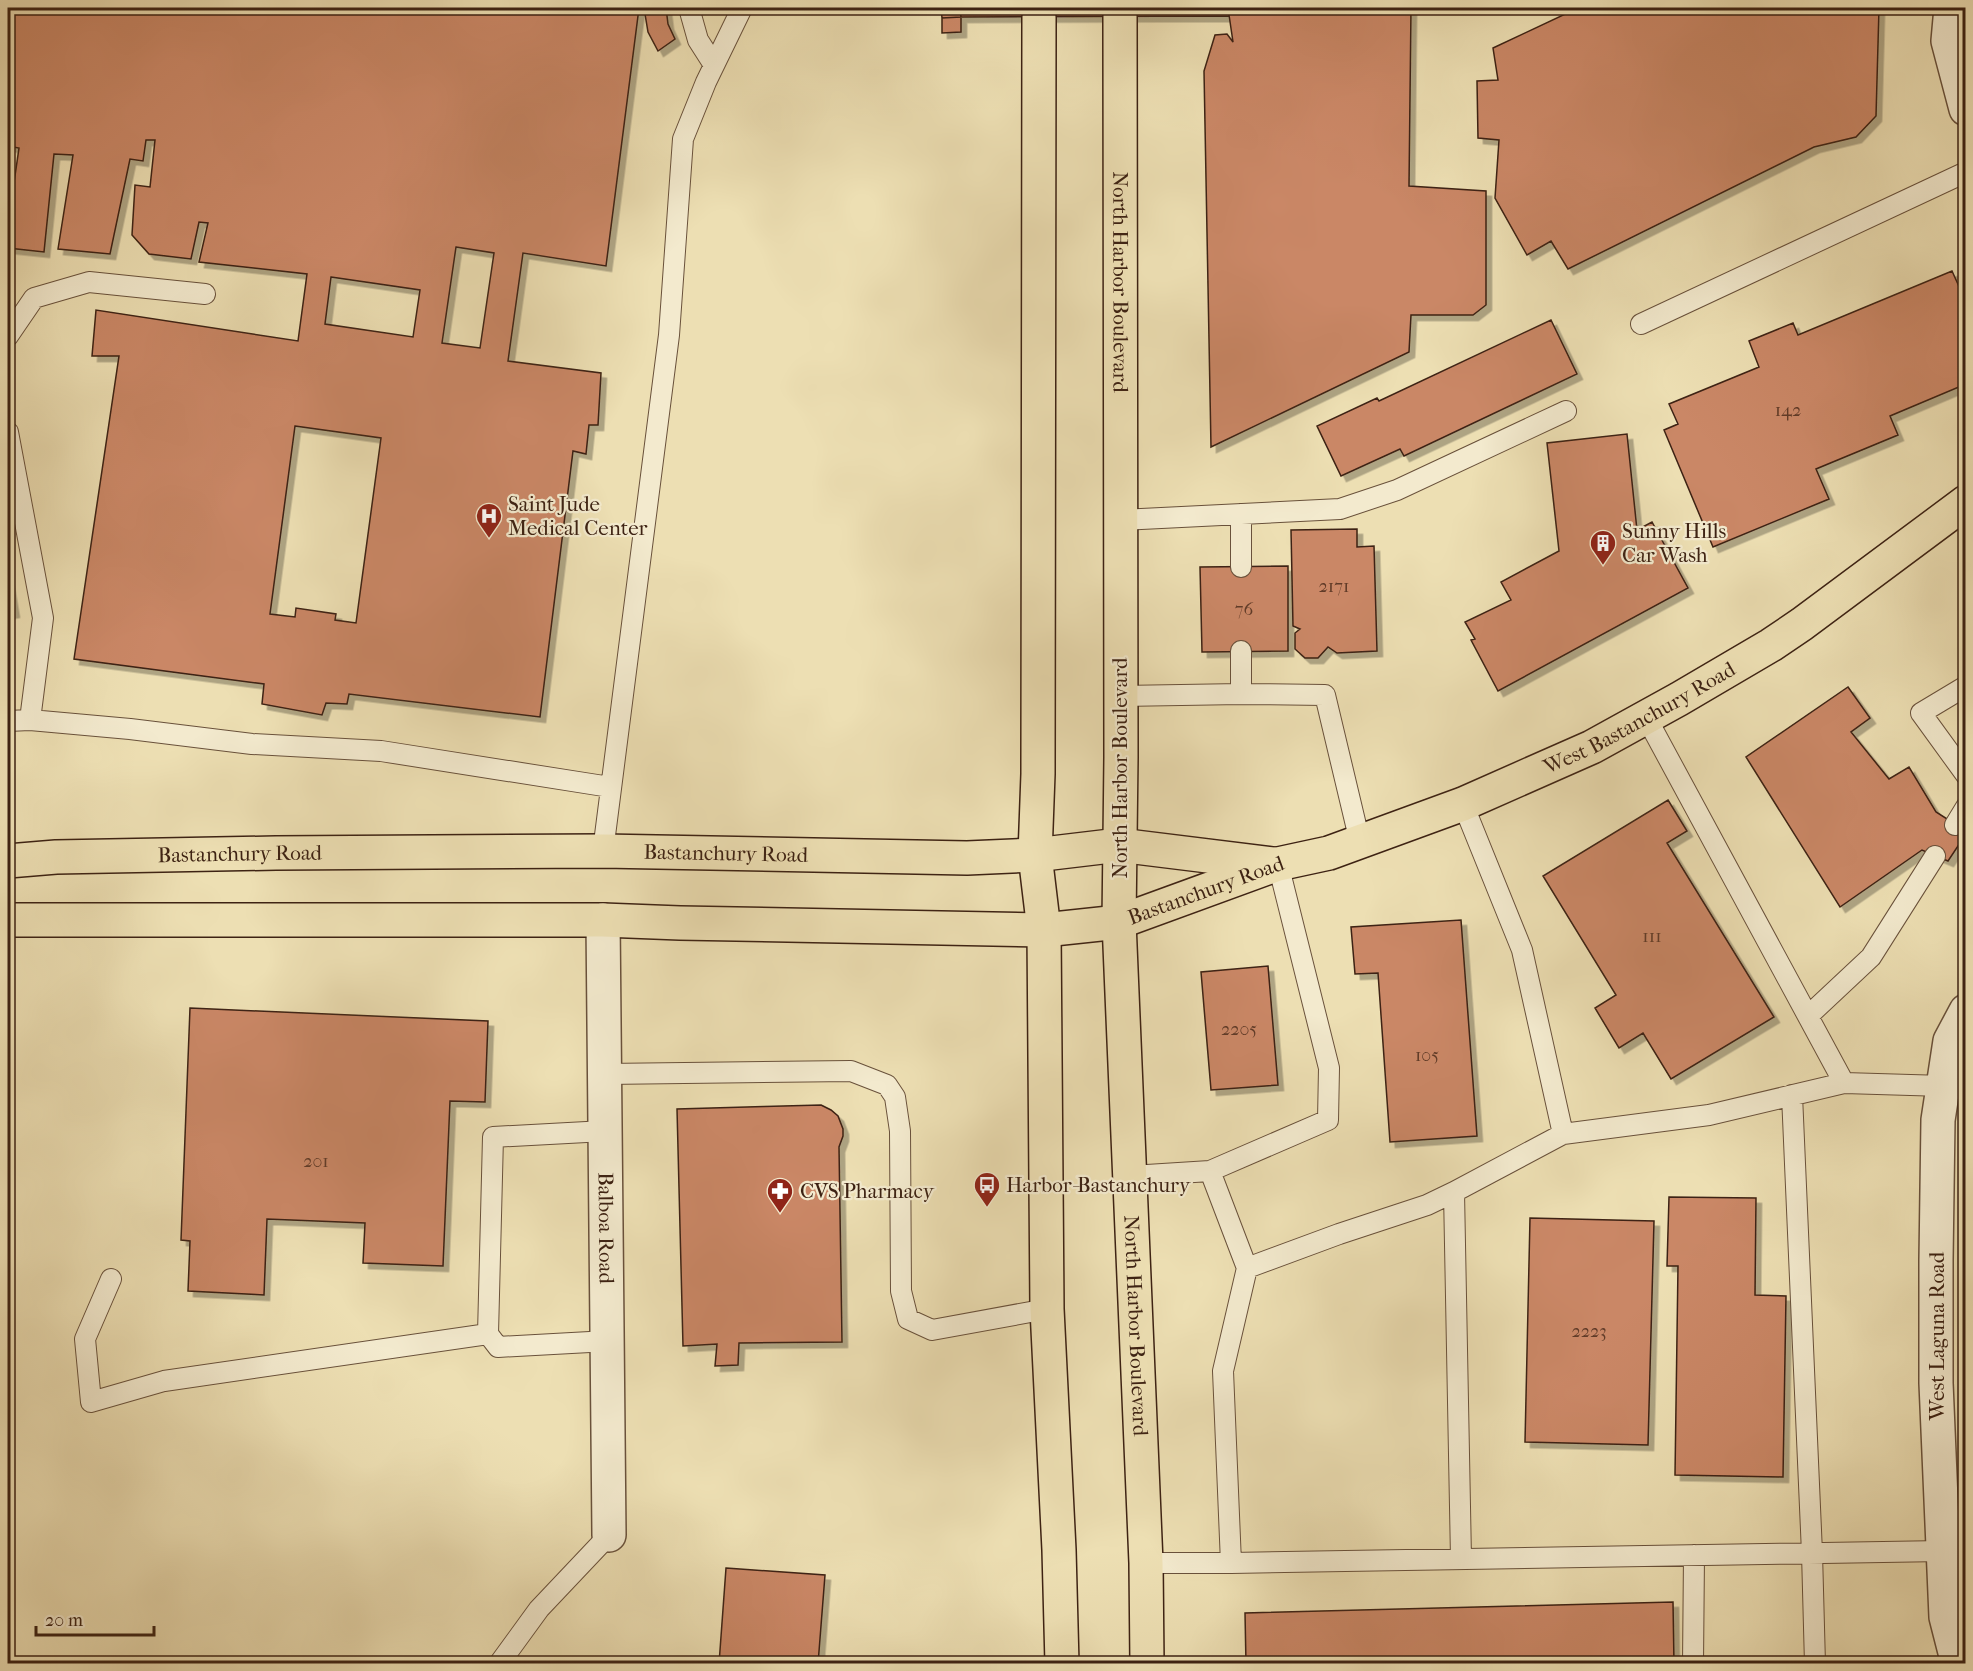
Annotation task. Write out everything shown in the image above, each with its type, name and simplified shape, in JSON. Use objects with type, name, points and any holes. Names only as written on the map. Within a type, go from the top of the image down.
[{"type":"main road","points":[[1039,16],[1038,762],[1035,855],[1044,930],[1047,1309],[1059,1550],[1062,1664]]},
{"type":"main road","name":"North Harbor Boulevard","points":[[1120,16],[1119,922],[1146,1563],[1147,1664]]},
{"type":"main road","name":"West Bastanchury Road","points":[[1278,864],[1329,853],[1463,804],[1592,747],[1772,645],[1965,502]]},
{"type":"main road","name":"Bastanchury Road","points":[[8,861],[56,857],[149,855],[603,851],[968,858],[1035,855],[1119,845],[1278,864]]},
{"type":"main road","name":"Bastanchury Road","points":[[8,920],[603,920],[1044,930],[1119,922],[1278,864]]},
{"type":"street","points":[[1951,8],[1948,41],[1965,109]]},
{"type":"street","name":"Balboa Road","points":[[603,920],[609,1535]]},
{"type":"street","name":"West Laguna Road","points":[[1958,1664],[1946,1617],[1936,1372],[1938,1120],[1950,1041],[1965,1011]]},
{"type":"lane","points":[[689,8],[698,40],[714,65]]},
{"type":"lane","points":[[603,851],[669,335],[683,139],[714,65],[742,8]]},
{"type":"lane","points":[[1641,324],[1965,172]]},
{"type":"lane","points":[[8,336],[34,298],[88,282],[205,294]]},
{"type":"lane","points":[[1121,520],[1340,509],[1397,490],[1566,411]]},
{"type":"lane","points":[[8,432],[42,618],[30,720]]},
{"type":"lane","points":[[1241,514],[1241,567]]},
{"type":"lane","points":[[1241,651],[1241,694]]},
{"type":"lane","points":[[1965,686],[1921,713],[1965,775]]},
{"type":"lane","points":[[1121,696],[1324,695],[1359,842]]},
{"type":"lane","points":[[1646,717],[1845,1083]]},
{"type":"lane","points":[[8,721],[30,720],[130,729],[252,744],[381,751],[610,787]]},
{"type":"lane","points":[[1463,804],[1522,950],[1563,1134]]},
{"type":"lane","points":[[1955,825],[1965,807]]},
{"type":"lane","points":[[1808,1016],[1871,957],[1935,856]]},
{"type":"lane","points":[[1131,1176],[1210,1171],[1328,1120],[1329,1068],[1278,864]]},
{"type":"lane","points":[[605,1074],[851,1071],[887,1085],[895,1097],[900,1131],[901,1291],[908,1319],[932,1330],[1047,1309]]},
{"type":"lane","points":[[1247,1268],[1427,1205],[1563,1134],[1709,1115],[1845,1083],[1944,1086]]},
{"type":"lane","points":[[1792,1095],[1815,1664]]},
{"type":"lane","points":[[605,1131],[493,1137],[488,1334],[498,1347],[608,1341]]},
{"type":"lane","points":[[1210,1171],[1247,1268],[1223,1371],[1231,1563]]},
{"type":"lane","points":[[1454,1192],[1461,1559]]},
{"type":"lane","points":[[111,1279],[85,1339],[91,1402],[164,1381],[488,1334]]},
{"type":"lane","points":[[499,1664],[539,1609],[609,1535]]},
{"type":"lane","points":[[1146,1563],[1943,1551]]},
{"type":"lane","points":[[1693,1664],[1694,1555]]},
{"type":"building","points":[[8,8],[639,8],[606,266],[523,253],[508,361],[601,373],[598,425],[589,425],[586,454],[573,451],[540,717],[349,694],[347,704],[326,703],[322,715],[262,704],[264,684],[74,659],[119,356],[92,356],[96,310],[298,341],[307,274],[199,262],[208,223],[199,222],[191,259],[149,254],[132,235],[135,185],[150,187],[155,140],[146,140],[143,161],[130,159],[110,254],[58,249],[73,155],[54,154],[44,252],[8,248],[8,224],[19,148],[8,146]],"holes":[[[456,247],[494,253],[480,348],[442,343]],[[331,277],[420,290],[413,337],[325,324]],[[295,426],[381,438],[356,623],[335,620],[336,614],[296,608],[295,617],[270,614]]]},
{"type":"building","points":[[644,8],[666,8],[668,24],[675,39],[658,51],[648,32]]},
{"type":"building","points":[[941,8],[960,8],[961,17],[942,18]]},
{"type":"building","points":[[960,8],[1228,8],[1229,16],[961,17]]},
{"type":"building","points":[[1228,8],[1411,8],[1409,186],[1486,191],[1486,305],[1473,315],[1411,315],[1409,352],[1211,447],[1204,71],[1215,35],[1227,34],[1233,42]]},
{"type":"building","points":[[1578,8],[1879,8],[1876,116],[1856,137],[1814,147],[1568,269],[1551,241],[1527,255],[1495,198],[1499,140],[1478,138],[1477,81],[1498,80],[1493,48]]},
{"type":"building","points":[[961,17],[961,32],[942,33],[942,18]]},
{"type":"building","points":[[1952,271],[1966,302],[1966,384],[1890,416],[1898,435],[1816,469],[1829,499],[1713,547],[1664,430],[1678,424],[1669,404],[1759,367],[1749,341],[1793,323],[1798,335]]},
{"type":"building","points":[[1551,320],[1577,374],[1404,456],[1400,449],[1341,476],[1317,426],[1377,398],[1379,401]]},
{"type":"building","name":"Sunny Hills Car Wash","points":[[1627,434],[1637,530],[1652,522],[1688,588],[1498,691],[1471,640],[1475,639],[1465,622],[1511,600],[1501,582],[1559,551],[1547,443]]},
{"type":"building","points":[[1357,529],[1357,547],[1374,546],[1377,651],[1337,653],[1328,647],[1318,658],[1305,658],[1295,649],[1295,633],[1300,629],[1293,626],[1291,530]]},
{"type":"building","points":[[1288,566],[1288,651],[1202,652],[1200,567]]},
{"type":"building","points":[[8,577],[14,612],[8,613]]},
{"type":"building","points":[[1848,687],[1870,718],[1851,732],[1889,779],[1909,767],[1936,812],[1966,831],[1966,834],[1948,861],[1922,850],[1840,907],[1746,757]]},
{"type":"building","points":[[1668,800],[1687,831],[1667,843],[1774,1017],[1671,1079],[1643,1033],[1619,1048],[1595,1008],[1616,995],[1543,876]]},
{"type":"building","points":[[1461,920],[1477,1136],[1390,1142],[1378,973],[1355,974],[1351,927]]},
{"type":"building","points":[[1268,966],[1278,1085],[1211,1090],[1201,972]]},
{"type":"building","points":[[190,1008],[488,1021],[485,1102],[450,1101],[443,1266],[363,1263],[365,1223],[267,1219],[264,1295],[188,1291],[190,1241],[181,1240]]},
{"type":"building","points":[[821,1105],[838,1116],[843,1129],[839,1147],[842,1342],[739,1343],[738,1365],[715,1366],[717,1344],[683,1346],[677,1109]]},
{"type":"building","points":[[1669,1197],[1756,1198],[1755,1295],[1786,1296],[1783,1477],[1675,1475],[1678,1266],[1667,1266]]},
{"type":"building","points":[[1530,1218],[1654,1221],[1648,1445],[1525,1442]]},
{"type":"building","points":[[726,1568],[825,1575],[818,1664],[719,1664]]},
{"type":"building","points":[[1673,1602],[1674,1664],[1246,1664],[1245,1613]]},
{"type":"place","name":"Saint Jude Medical Center","points":[[489,539]]},
{"type":"place","name":"Sunny Hills Car Wash","points":[[1603,566]]},
{"type":"place","name":"Harbor-Bastanchury","points":[[987,1208]]},
{"type":"place","name":"CVS Pharmacy","points":[[780,1214]]}]
